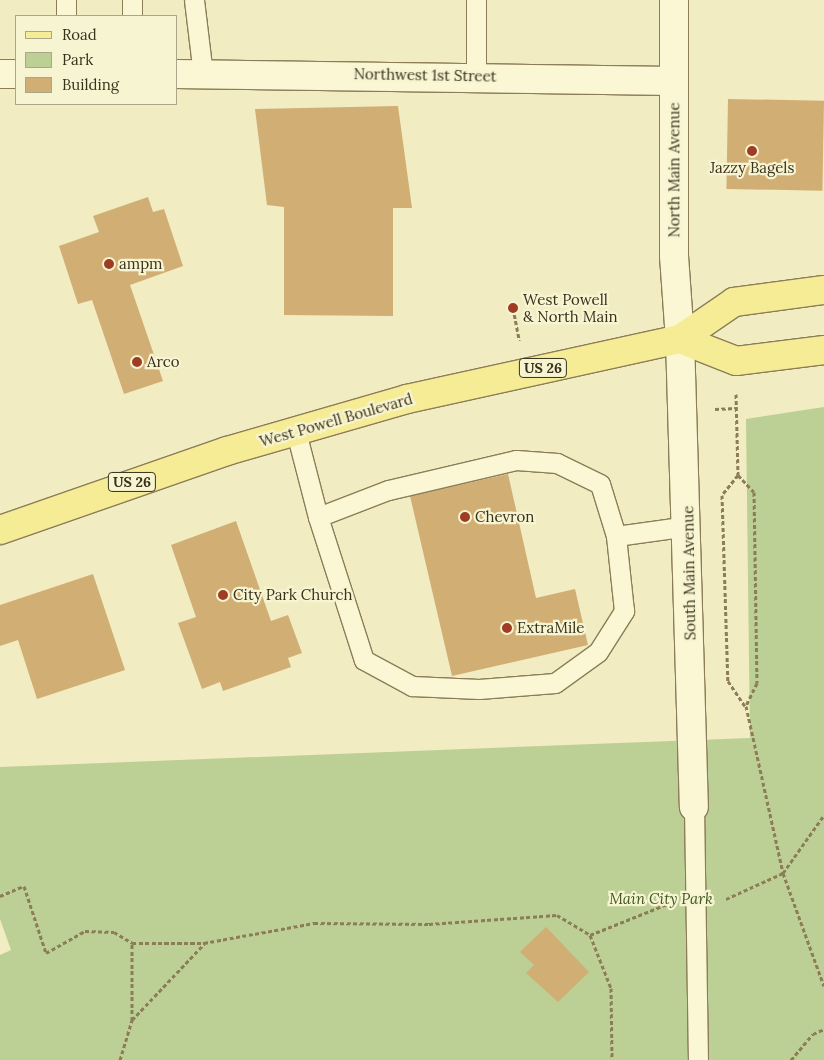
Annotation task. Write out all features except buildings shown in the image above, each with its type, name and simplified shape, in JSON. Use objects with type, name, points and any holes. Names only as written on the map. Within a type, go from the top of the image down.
[{"type":"main road","name":"US 26","points":[[680,339],[734,302],[824,290]]},
{"type":"main road","points":[[680,339],[736,361],[824,350]]},
{"type":"main road","name":"West Powell Boulevard","points":[[0,530],[296,432],[407,399],[680,339]]},
{"type":"street","name":"North Main Avenue","points":[[674,0],[674,256],[680,339]]},
{"type":"street","points":[[0,74],[15,74]]},
{"type":"street","name":"Northwest 1st Street","points":[[178,74],[476,75],[674,81]]},
{"type":"street","name":"South Main Avenue","points":[[680,339],[688,526],[694,807]]},
{"type":"lane","points":[[66,0],[66,15]]},
{"type":"lane","points":[[132,0],[132,15]]},
{"type":"lane","points":[[194,0],[203,74]]},
{"type":"lane","points":[[476,0],[476,75]]},
{"type":"lane","points":[[296,432],[318,517],[364,660],[412,686],[479,689],[555,683],[598,652],[624,611],[616,536],[600,484],[557,463],[516,460],[388,490],[318,517]]},
{"type":"lane","points":[[616,536],[688,526]]},
{"type":"lane","points":[[694,807],[698,1060]]},
{"type":"path","points":[[736,361],[738,475],[722,495],[728,680],[746,706],[783,873],[824,986]]},
{"type":"path","points":[[738,475],[754,492],[757,683],[746,706]]},
{"type":"path","points":[[590,935],[664,904],[724,900],[783,873],[824,815]]},
{"type":"path","points":[[0,896],[24,886],[46,953],[86,931],[114,932],[132,943],[204,944],[314,923],[429,924],[557,915],[590,935],[611,988],[612,1060]]},
{"type":"path","points":[[120,1060],[132,1020],[132,943]]},
{"type":"path","points":[[132,1020],[204,944]]},
{"type":"path","points":[[791,1060],[813,1034],[824,1029]]},
{"type":"green space","name":"Main City Park","points":[[824,407],[824,1060],[0,1060],[0,955],[11,950],[0,919],[0,767],[750,738],[746,419]]},
{"type":"place","name":"Jazzy Bagels","points":[[752,151]]},
{"type":"place","name":"ampm","points":[[109,264]]},
{"type":"place","name":"West Powell & North Main","points":[[513,308]]},
{"type":"place","name":"Arco","points":[[137,362]]},
{"type":"place","name":"Chevron","points":[[465,517]]},
{"type":"place","name":"City Park Church","points":[[223,595]]},
{"type":"place","name":"ExtraMile","points":[[507,628]]}]
